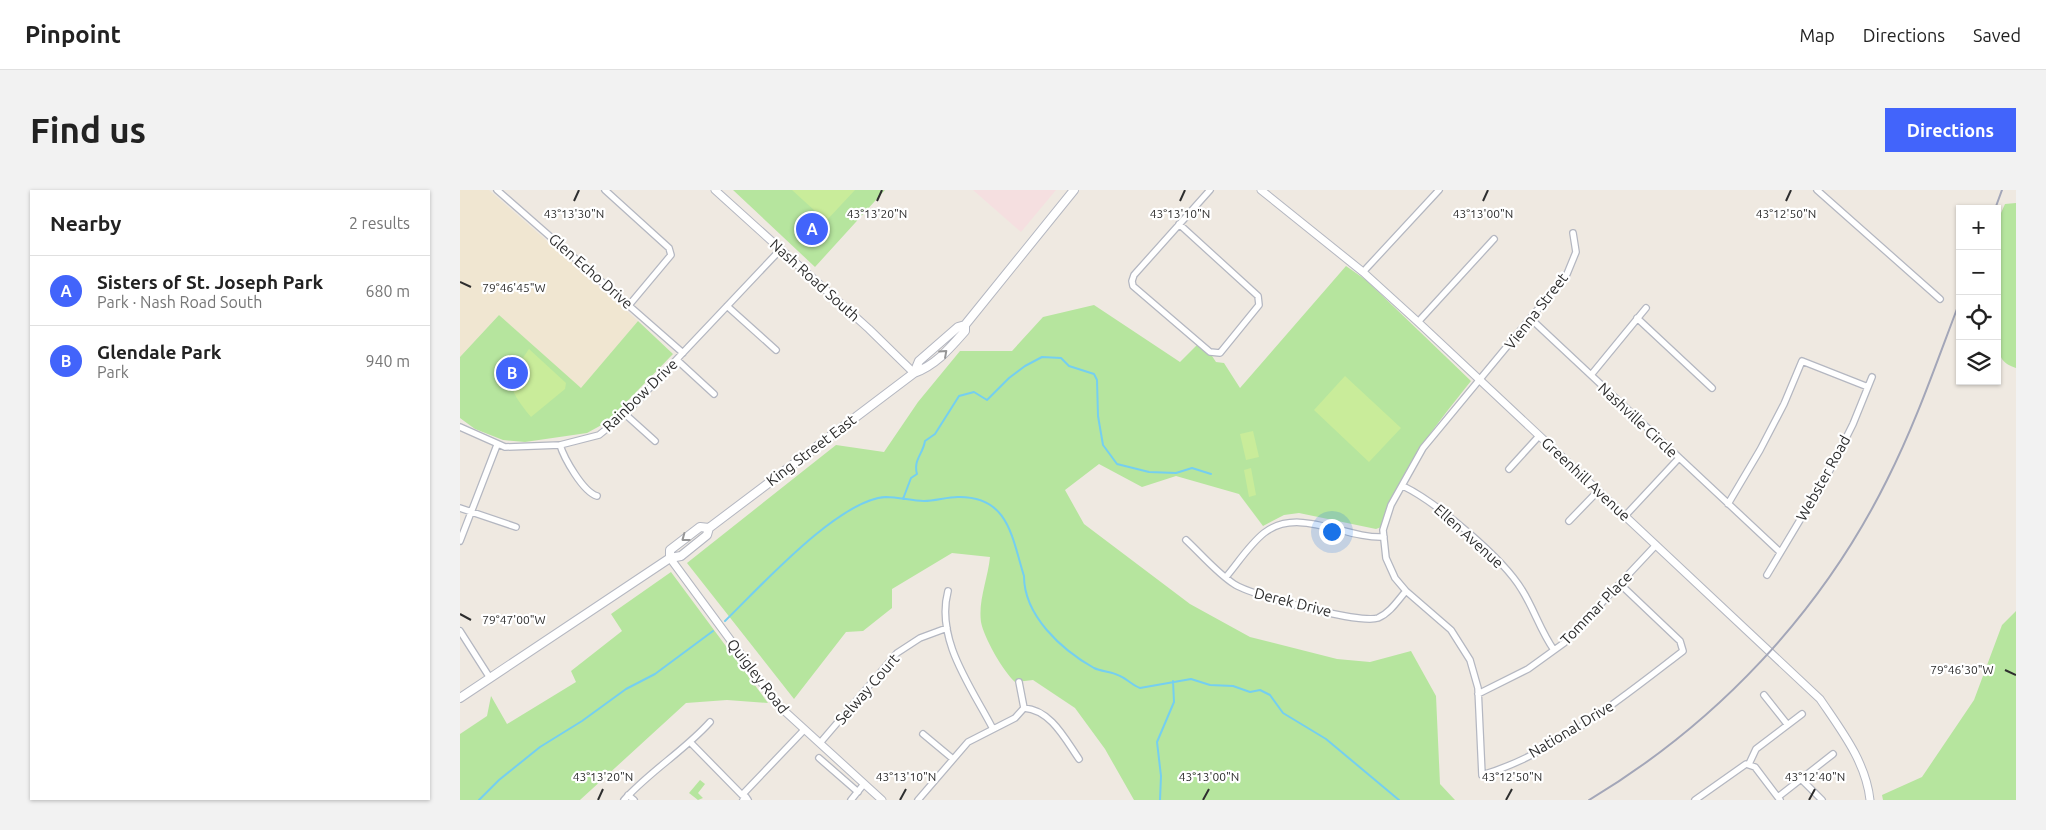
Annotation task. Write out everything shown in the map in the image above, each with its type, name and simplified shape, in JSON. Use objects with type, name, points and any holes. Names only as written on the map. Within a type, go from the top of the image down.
[{"type":"main road","name":"King Street East","points":[[460,698],[670,558],[681,556],[707,535],[708,528],[914,373],[926,369],[947,352],[966,330],[965,325],[1074,190]]},
{"type":"street","name":"Glen Echo Drive","points":[[498,190],[630,304],[683,353]]},
{"type":"street","points":[[605,190],[668,248],[671,255],[630,304]]},
{"type":"street","name":"Nash Road South","points":[[715,190],[869,329],[914,373]]},
{"type":"street","points":[[1179,224],[1258,296],[1260,301],[1259,305],[1220,353],[1210,352],[1134,286],[1132,281],[1134,276],[1179,224],[1210,190]]},
{"type":"street","name":"Greenhill Avenue","points":[[1261,190],[1363,272],[1418,322],[1820,699],[1848,741],[1860,765],[1870,800]]},
{"type":"street","points":[[1363,272],[1439,190]]},
{"type":"street","points":[[1817,190],[1940,299]]},
{"type":"street","name":"Vienna Street","points":[[1480,382],[1567,274],[1576,252],[1573,233]]},
{"type":"street","points":[[1418,322],[1494,239]]},
{"type":"street","name":"Rainbow Drive","points":[[460,427],[497,445],[524,447],[560,445],[599,435],[625,414],[780,249]]},
{"type":"street","points":[[727,306],[776,350]]},
{"type":"street","name":"Nashville Circle","points":[[1646,308],[1590,376],[1780,552]]},
{"type":"street","points":[[1637,318],[1712,388]]},
{"type":"street","points":[[1531,319],[1590,376]]},
{"type":"street","points":[[677,360],[714,394]]},
{"type":"street","points":[[1728,504],[1760,450],[1802,361],[1868,387]]},
{"type":"street","name":"Webster Road","points":[[1767,575],[1830,470],[1872,377]]},
{"type":"street","name":"National Drive","points":[[1480,382],[1426,444],[1386,518],[1384,547],[1390,569],[1406,591],[1441,620],[1462,644],[1472,666],[1478,694],[1482,775],[1498,770],[1570,733],[1605,710],[1683,651],[1680,641],[1620,584]]},
{"type":"street","points":[[625,414],[655,441]]},
{"type":"street","points":[[1509,469],[1539,436]]},
{"type":"street","points":[[460,541],[497,445]]},
{"type":"street","points":[[560,445],[562,453],[587,491],[597,496]]},
{"type":"street","points":[[1626,516],[1679,458]]},
{"type":"street","name":"Ellen Avenue","points":[[1403,486],[1440,509],[1506,568],[1521,588],[1554,650]]},
{"type":"street","points":[[1569,521],[1598,490]]},
{"type":"street","points":[[460,508],[516,528]]},
{"type":"street","points":[[1226,577],[1263,534],[1287,523],[1303,522],[1359,536],[1384,537]]},
{"type":"street","name":"Derek Drive","points":[[1186,540],[1234,584],[1255,594],[1365,620],[1378,618],[1387,613],[1406,591]]},
{"type":"street","name":"Tommar Place","points":[[1478,694],[1528,669],[1569,638],[1656,545]]},
{"type":"street","name":"Quigley Road","points":[[670,558],[779,706],[882,800]]},
{"type":"street","points":[[948,591],[945,603],[947,628],[955,657],[993,729]]},
{"type":"street","name":"Selway Court","points":[[820,743],[902,649],[920,638],[947,628]]},
{"type":"street","points":[[460,631],[490,678]]},
{"type":"street","points":[[1019,682],[1024,708]]},
{"type":"street","points":[[1764,695],[1787,724]]},
{"type":"street","points":[[918,800],[968,742],[1015,718],[1024,708]]},
{"type":"street","points":[[1024,708],[1034,709],[1056,725],[1078,759]]},
{"type":"street","points":[[1749,764],[1756,749],[1802,714]]},
{"type":"street","points":[[634,800],[626,798],[640,782],[691,743],[710,722]]},
{"type":"street","points":[[691,743],[742,795],[804,730]]},
{"type":"street","points":[[923,734],[953,759]]},
{"type":"street","points":[[1695,800],[1743,765],[1749,764],[1756,768],[1779,799],[1834,754]]},
{"type":"street","points":[[819,758],[858,792]]},
{"type":"street","points":[[1802,780],[1822,800]]},
{"type":"street","points":[[851,800],[864,784]]},
{"type":"street","points":[[743,800],[746,798],[748,800]]},
{"type":"shaded area","points":[[460,190],[489,190],[638,321],[581,389],[499,315],[460,357]]},
{"type":"shaded area","points":[[973,190],[1056,190],[1021,232]]},
{"type":"green space","points":[[733,190],[885,190],[815,267]]},
{"type":"green space","points":[[792,190],[855,190],[826,221]]},
{"type":"green space","points":[[2016,203],[2016,368],[2004,362],[2001,357],[2001,213],[2005,204]]},
{"type":"green space","points":[[1346,266],[1366,280],[1471,381],[1432,431],[1408,467],[1398,486],[1384,526],[1376,529],[1299,513],[1284,515],[1263,526],[1239,494],[1176,476],[1142,487],[1099,464],[1065,490],[1084,524],[1190,604],[1250,637],[1337,659],[1370,662],[1411,651],[1436,696],[1440,784],[1455,800],[1134,800],[1105,749],[1075,708],[1033,680],[1015,682],[995,654],[983,629],[980,614],[990,557],[952,553],[892,589],[892,608],[863,631],[846,632],[794,699],[687,563],[836,445],[884,452],[918,402],[960,351],[1012,351],[1043,317],[1094,305],[1180,362],[1198,344],[1210,353],[1216,362],[1224,363],[1240,388]]},
{"type":"green space","points":[[499,315],[581,388],[638,321],[673,354],[607,422],[587,433],[525,442],[503,440],[475,429],[460,418],[460,357]]},
{"type":"green space","points":[[529,349],[566,383],[565,389],[531,417],[517,398],[512,383],[516,369]]},
{"type":"green space","points":[[1345,376],[1401,428],[1369,462],[1314,410]]},
{"type":"green space","points":[[1253,431],[1259,457],[1246,460],[1240,434]]},
{"type":"green space","points":[[1251,468],[1256,495],[1249,497],[1244,470]]},
{"type":"green space","points":[[671,572],[768,703],[727,700],[686,703],[580,800],[460,800],[460,734],[487,716],[491,696],[507,724],[576,682],[571,671],[622,631],[611,614]]},
{"type":"green space","points":[[2016,611],[2016,800],[1883,800],[1882,795],[1922,777],[1974,700],[2002,625]]},
{"type":"green space","points":[[700,780],[705,784],[698,793],[703,798],[698,800],[689,793]]},
{"type":"waterway","points":[[903,499],[911,478],[917,474],[916,465],[925,441],[935,434],[959,396],[974,392],[987,400],[1009,378],[1025,366],[1042,357],[1061,358],[1069,366],[1094,374],[1097,380],[1098,416],[1103,445],[1117,464],[1149,472],[1176,473],[1192,468],[1211,474]]},
{"type":"waterway","points":[[725,621],[778,568],[823,528],[867,502],[886,497],[924,501],[954,497],[975,499],[988,504],[1006,522],[1016,547],[1030,605],[1047,630],[1058,642],[1082,661],[1094,668],[1117,674],[1140,688],[1191,679],[1210,685],[1233,686],[1250,692],[1260,690],[1270,695],[1283,713],[1326,739],[1399,800]]},
{"type":"waterway","points":[[479,800],[499,780],[540,747],[582,721],[626,689],[655,674],[713,631]]},
{"type":"waterway","points":[[1160,800],[1161,776],[1157,742],[1174,702],[1173,681]]},
{"type":"railway","points":[[1996,205],[2002,190]]},
{"type":"railway","points":[[1589,800],[1636,770],[1680,737],[1722,700],[1761,661],[1797,620],[1830,575],[1860,529],[1887,480],[1926,392],[1956,312]]},
{"type":"place","name":"Sisters of St. Joseph Park","points":[[812,229]]},
{"type":"place","name":"Glendale Park","points":[[512,373]]}]
